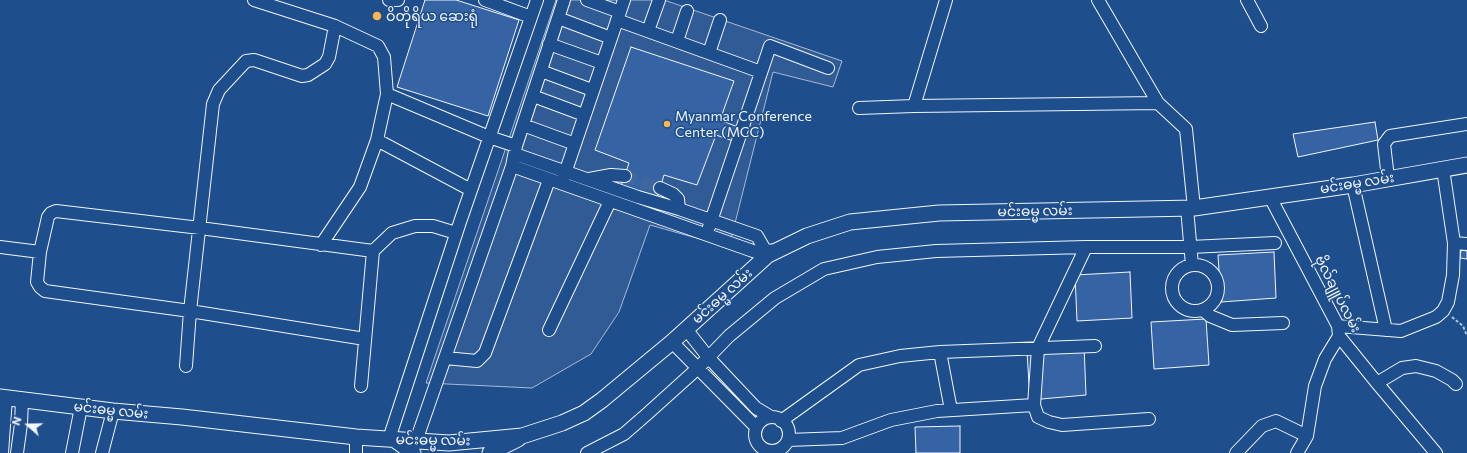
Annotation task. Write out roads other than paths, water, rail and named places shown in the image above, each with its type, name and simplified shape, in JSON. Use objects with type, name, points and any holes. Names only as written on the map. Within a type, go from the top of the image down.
[{"type":"main road","name":"မင်းဓမ္မ လမ်း","points":[[3,398],[113,411],[182,416],[356,437],[392,439],[415,447],[448,448],[522,436],[562,423],[584,413],[633,376],[672,342],[768,255],[770,250],[850,222],[939,213],[1190,208],[1353,185],[1467,165]]},
{"type":"main road","points":[[490,453],[522,436]]},
{"type":"street","points":[[254,0],[335,26],[378,46],[384,57],[387,94],[377,140],[360,187],[321,244]]},
{"type":"street","points":[[389,0],[398,0]]},
{"type":"street","points":[[485,0],[531,17]]},
{"type":"street","points":[[392,439],[456,233],[537,0]]},
{"type":"street","points":[[415,447],[524,125],[564,0]]},
{"type":"street","points":[[588,0],[648,31],[761,72]]},
{"type":"street","points":[[561,184],[624,0]]},
{"type":"street","points":[[648,31],[659,0]]},
{"type":"street","points":[[914,106],[946,0]]},
{"type":"street","points":[[1098,0],[1158,103],[1186,129],[1190,208],[1190,247],[1192,265]]},
{"type":"street","points":[[1247,0],[1261,26]]},
{"type":"street","points":[[677,41],[687,11]]},
{"type":"street","points":[[558,18],[610,38]]},
{"type":"street","points":[[709,53],[720,20]]},
{"type":"street","points":[[186,366],[190,311],[213,104],[220,90],[246,61],[254,60],[302,76],[308,75],[325,64],[329,57],[335,26]]},
{"type":"street","points":[[549,44],[602,63]]},
{"type":"street","points":[[706,234],[770,46],[828,68]]},
{"type":"street","points":[[541,71],[592,90]]},
{"type":"street","points":[[387,94],[490,137],[549,180],[756,252],[770,250]]},
{"type":"street","points":[[533,96],[584,115]]},
{"type":"street","points":[[859,108],[1158,103]]},
{"type":"street","points":[[1388,178],[1384,144],[1390,136],[1467,124]]},
{"type":"street","points":[[524,125],[575,144]]},
{"type":"street","points":[[377,140],[471,190]]},
{"type":"street","points":[[514,155],[757,236],[770,250]]},
{"type":"street","points":[[1297,453],[1307,436],[1315,386],[1324,360],[1339,331],[1401,331],[1436,317],[1443,311],[1448,302],[1453,275],[1454,243],[1443,168]]},
{"type":"street","points":[[588,180],[610,175],[624,176]]},
{"type":"street","points":[[445,358],[477,361],[485,353],[549,180]]},
{"type":"street","points":[[1353,185],[1386,330]]},
{"type":"street","points":[[660,188],[678,199],[679,209]]},
{"type":"street","points":[[633,209],[638,197]]},
{"type":"street","name":"ဗိုလ်ချူပ်လမ်း","points":[[1270,197],[1339,331],[1377,383],[1436,453]]},
{"type":"street","points":[[549,330],[610,201]]},
{"type":"street","points":[[365,339],[45,290],[40,287],[37,282],[40,252],[48,217],[51,213],[56,212],[200,228],[373,251]]},
{"type":"street","points":[[361,386],[373,251],[392,233],[415,226],[433,226],[456,233]]},
{"type":"street","points":[[587,453],[624,434],[698,368],[729,336],[775,298],[824,269],[877,256],[936,251],[1086,247],[1190,247],[1275,243]]},
{"type":"street","points":[[1454,243],[1467,244]]},
{"type":"street","points":[[0,247],[40,252]]},
{"type":"street","points":[[1086,247],[1038,348],[1034,405],[1038,417],[1049,422],[1062,425],[1149,419]]},
{"type":"street","points":[[1186,266],[1202,266],[1208,269],[1212,272],[1218,282],[1219,288],[1216,298],[1209,308],[1203,310],[1197,312],[1185,309],[1180,306],[1173,295],[1173,283],[1179,270],[1186,266]]},
{"type":"street","points":[[1203,310],[1210,316],[1232,325],[1283,323]]},
{"type":"street","points":[[686,329],[708,357],[756,408],[776,419],[787,425],[789,434],[788,440],[780,449],[770,451],[755,450],[756,427],[765,418],[776,419],[858,365],[900,356],[940,352],[1095,346]]},
{"type":"street","points":[[672,342],[756,427]]},
{"type":"street","points":[[940,352],[951,410]]},
{"type":"street","points":[[1377,383],[1402,368],[1416,366],[1436,371],[1456,384]]},
{"type":"street","points":[[2,453],[3,398]]},
{"type":"street","points":[[17,453],[21,424],[22,400]]},
{"type":"street","points":[[788,440],[842,438],[891,420],[937,411],[1034,405]]},
{"type":"street","points":[[72,453],[81,407]]},
{"type":"street","points":[[102,453],[113,411]]},
{"type":"street","points":[[1236,453],[1262,426],[1276,421],[1307,436]]},
{"type":"street","points":[[356,437],[356,453]]},
{"type":"tunnel","points":[[625,176],[660,188]]},
{"type":"place","name":"ဝိတိုရိယ ဆေးရုံ","points":[[377,16]]},
{"type":"place","name":"Myanmar Conference Center (MCC)","points":[[667,124]]}]
